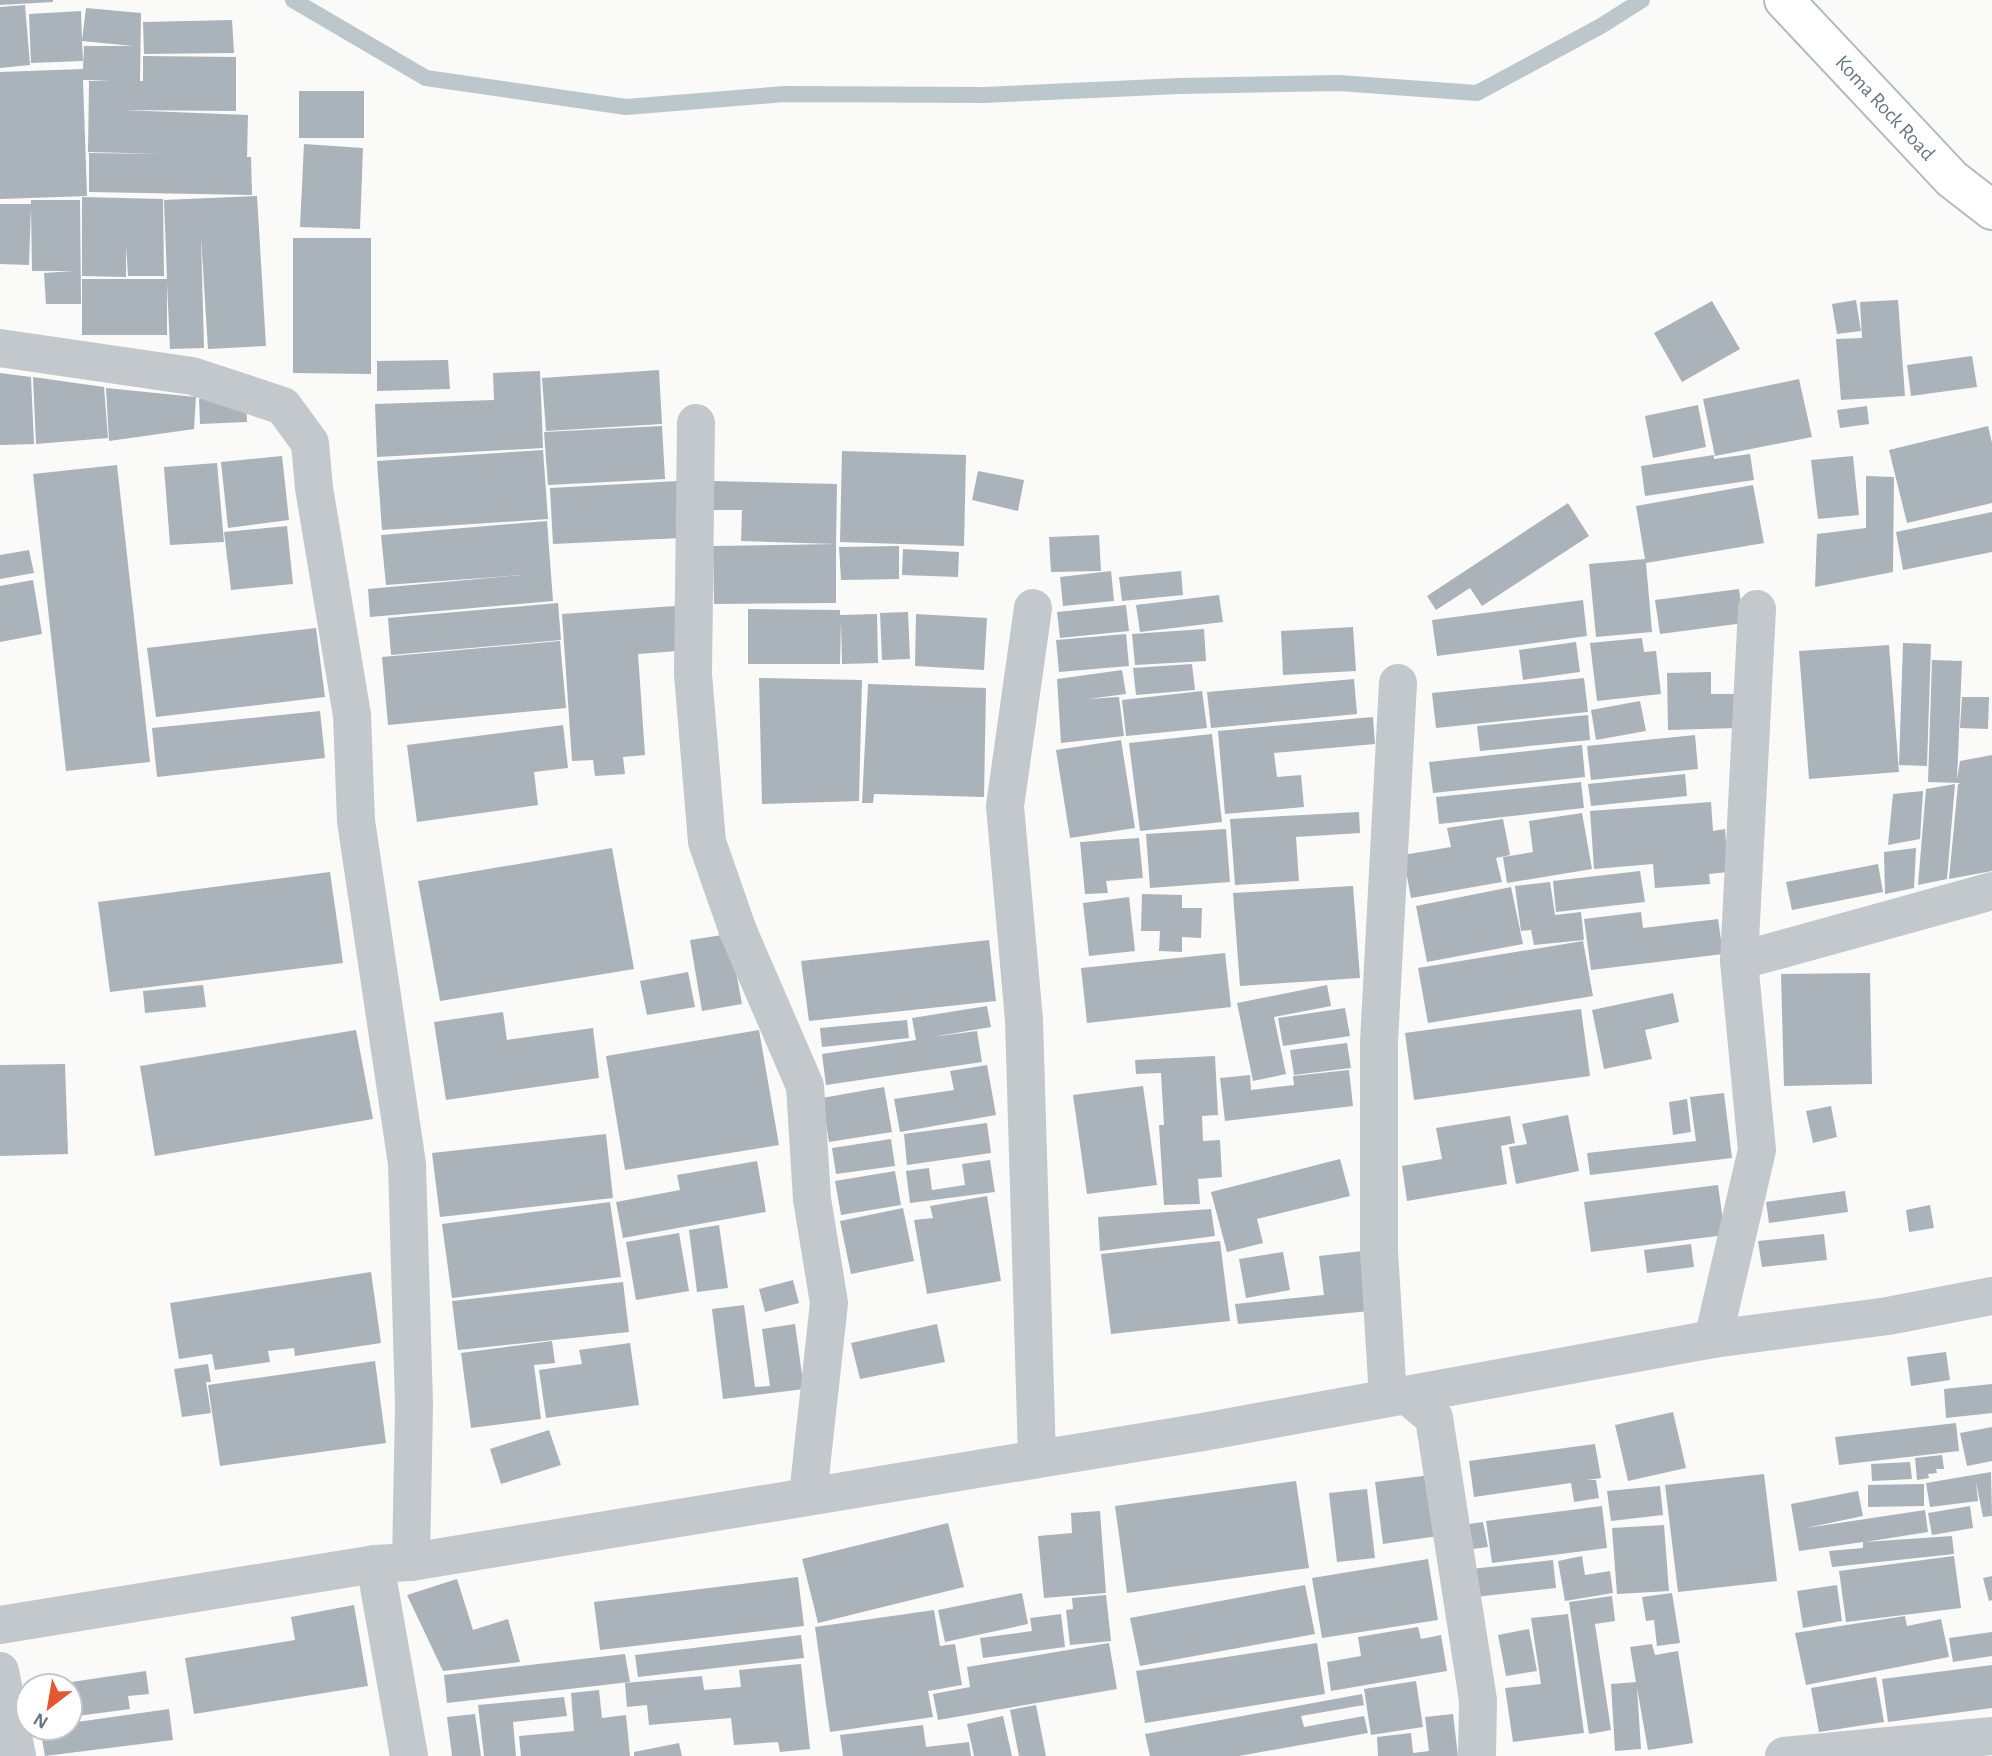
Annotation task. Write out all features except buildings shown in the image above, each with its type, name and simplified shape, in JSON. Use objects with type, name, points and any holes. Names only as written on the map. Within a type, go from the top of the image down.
[{"type":"main road","name":"Koma Rock Road","points":[[1784,0],[1952,179],[1992,210]]},
{"type":"street","points":[[0,348],[191,376],[283,406],[310,443],[314,488],[352,715],[356,821],[407,1164],[414,1404],[393,1563],[410,1756]]},
{"type":"street","points":[[695,423],[693,674],[707,842],[738,931],[805,1086],[812,1199],[829,1303],[808,1495]]},
{"type":"street","points":[[1033,608],[1005,806],[1024,1020],[1037,1457]]},
{"type":"street","points":[[1713,1339],[1756,1150],[1739,961],[1757,609]]},
{"type":"street","points":[[1398,683],[1379,1042],[1379,1251],[1398,1396]]},
{"type":"street","points":[[1739,961],[1992,891]]},
{"type":"street","points":[[0,1625],[1203,1432],[1713,1339],[1888,1316],[1992,1296]]},
{"type":"street","points":[[1398,1396],[1434,1418],[1478,1700],[1477,1756]]},
{"type":"street","points":[[0,1671],[17,1756]]},
{"type":"street","points":[[1784,1756],[1992,1737]]},
{"type":"waterway","points":[[293,0],[426,78],[626,107],[785,94],[984,95],[1179,86],[1339,83],[1477,93],[1601,26],[1642,0]]}]
